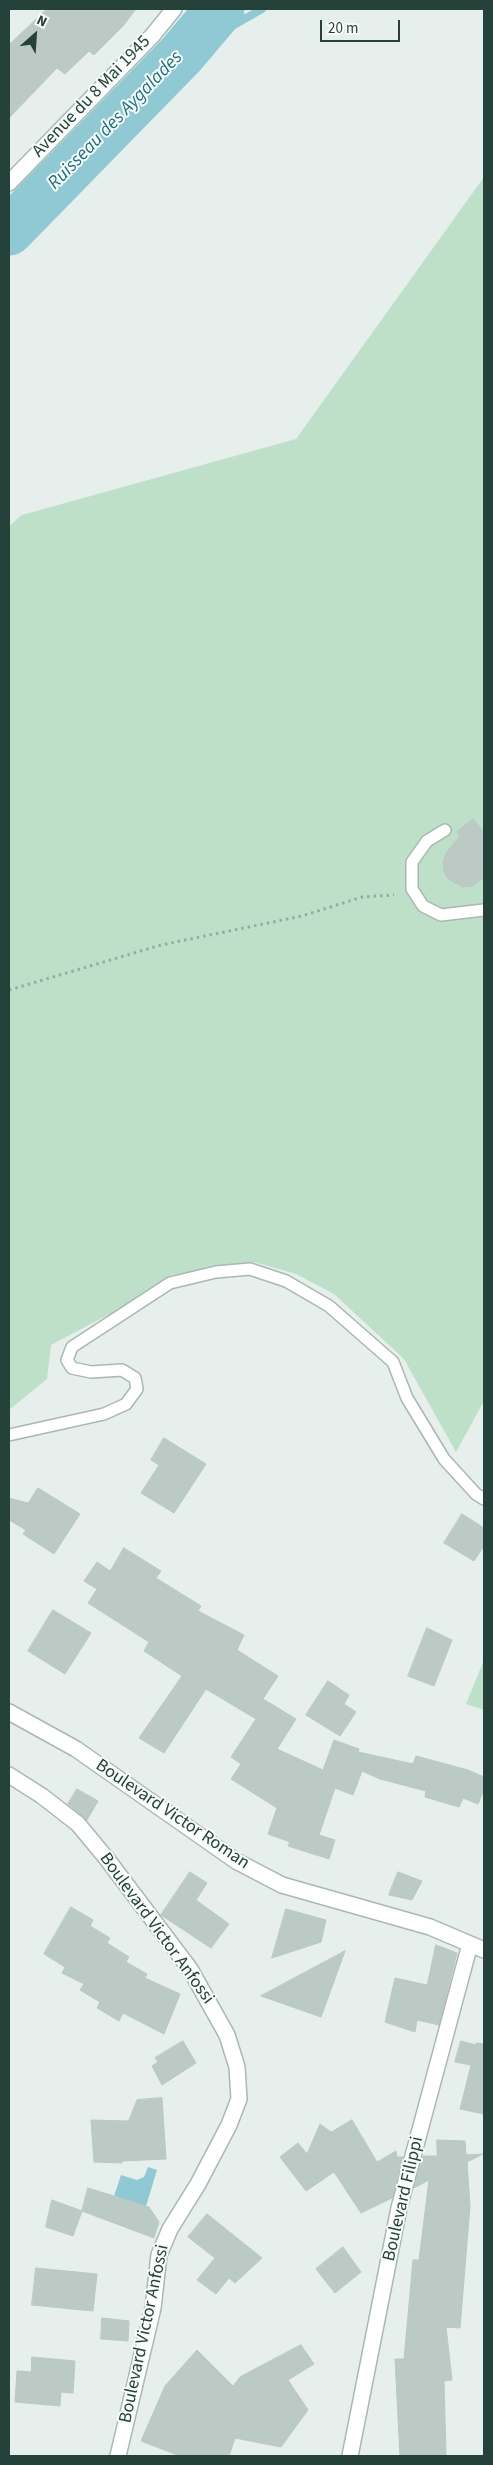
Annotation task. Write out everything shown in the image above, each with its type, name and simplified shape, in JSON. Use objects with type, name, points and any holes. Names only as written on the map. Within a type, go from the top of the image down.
[{"type":"street","name":"Avenue du 8 Mai 1945","points":[[9,183],[152,36],[174,9]]},
{"type":"street","name":"Boulevard Victor Roman","points":[[9,1712],[76,1749],[236,1861],[274,1881],[430,1926],[484,1950]]},
{"type":"street","name":"Boulevard Victor Anfossi","points":[[9,1775],[42,1796],[78,1824],[107,1859],[200,1985],[227,2035],[238,2067],[239,2099],[229,2125],[198,2184],[170,2229],[159,2255],[152,2308],[118,2456]]},
{"type":"street","name":"Boulevard Filippi","points":[[350,2456],[399,2208],[470,1944]]},
{"type":"lane","points":[[445,830],[427,841],[412,862],[412,889],[423,906],[441,914],[484,910]]},
{"type":"lane","points":[[9,1436],[104,1414],[126,1404],[136,1389],[135,1378],[122,1370],[91,1372],[72,1368],[67,1360],[72,1347],[170,1283],[216,1272],[250,1269],[286,1280],[329,1306],[393,1362],[407,1398],[444,1459],[476,1494],[484,1499]]},
{"type":"path","points":[[9,990],[161,945],[302,916],[362,897],[415,893]]},
{"type":"green space","points":[[484,177],[484,1401],[456,1452],[404,1359],[334,1294],[296,1274],[254,1262],[171,1275],[119,1309],[51,1345],[47,1379],[9,1410],[9,526],[22,515],[296,439]]},
{"type":"green space","points":[[484,1660],[484,1710],[466,1704]]},
{"type":"water","points":[[148,2167],[157,2170],[146,2206],[114,2196],[121,2175],[137,2180],[144,2177]]},
{"type":"building","points":[[47,9],[136,9],[123,26],[94,55],[89,51],[65,74],[57,68],[9,118],[9,45]]},
{"type":"building","points":[[473,819],[484,833],[484,877],[472,886],[463,887],[448,879],[444,872],[443,862],[446,853],[460,836],[457,832]]},
{"type":"building","points":[[164,1438],[206,1464],[174,1513],[141,1493],[159,1465],[151,1460]]},
{"type":"building","points":[[38,1488],[80,1514],[54,1554],[23,1534],[26,1530],[9,1520],[9,1498],[28,1503]]},
{"type":"building","points":[[462,1514],[484,1528],[484,1546],[474,1561],[444,1543]]},
{"type":"building","points":[[124,1548],[161,1571],[156,1578],[201,1606],[198,1611],[244,1635],[237,1650],[278,1676],[263,1699],[296,1719],[277,1749],[323,1770],[334,1740],[359,1749],[358,1752],[413,1764],[416,1756],[468,1770],[484,1777],[484,1790],[478,1804],[463,1798],[459,1807],[425,1797],[426,1791],[380,1779],[362,1771],[353,1795],[335,1788],[319,1835],[335,1840],[329,1859],[288,1846],[290,1842],[268,1834],[277,1808],[231,1779],[241,1764],[231,1757],[256,1719],[206,1689],[164,1753],[139,1738],[182,1676],[144,1651],[149,1642],[88,1603],[97,1589],[84,1581],[97,1562],[110,1571]]},
{"type":"building","points":[[53,1610],[91,1633],[65,1674],[28,1651]]},
{"type":"building","points":[[427,1628],[452,1640],[434,1686],[408,1676]]},
{"type":"building","points":[[328,1681],[349,1695],[344,1704],[356,1712],[340,1736],[306,1715]]},
{"type":"building","points":[[77,1789],[98,1801],[87,1820],[68,1804]]},
{"type":"building","points":[[190,1872],[207,1883],[196,1900],[229,1924],[211,1948],[161,1915]]},
{"type":"building","points":[[398,1872],[422,1881],[412,1900],[389,1895]]},
{"type":"building","points":[[71,1907],[93,1920],[90,1926],[110,1938],[107,1943],[129,1957],[126,1962],[147,1974],[145,1978],[180,1994],[164,2034],[123,2013],[119,2021],[97,2008],[100,2002],[80,1990],[84,1984],[62,1973],[65,1967],[44,1954]]},
{"type":"building","points":[[286,1909],[326,1920],[321,1942],[272,1958]]},
{"type":"building","points":[[436,1945],[457,1953],[439,2025],[417,2020],[415,2032],[385,2022],[395,1978],[427,1985]]},
{"type":"building","points":[[345,1951],[321,2017],[261,1996]]},
{"type":"building","points":[[183,2041],[196,2063],[162,2085],[152,2066],[158,2062],[155,2058]]},
{"type":"building","points":[[461,2041],[476,2045],[476,2043],[484,2044],[484,2114],[460,2109],[471,2065],[455,2062]]},
{"type":"building","points":[[162,2098],[166,2159],[122,2161],[122,2163],[94,2162],[91,2120],[127,2121],[137,2100]]},
{"type":"building","points":[[352,2120],[377,2162],[396,2151],[397,2157],[403,2157],[392,2198],[361,2213],[334,2172],[306,2191],[280,2157],[298,2143],[307,2154],[320,2124],[331,2132]]},
{"type":"building","points":[[437,2140],[465,2141],[466,2155],[483,2154],[467,2162],[470,2206],[460,2328],[446,2327],[452,2380],[444,2381],[446,2456],[400,2456],[395,2359],[404,2359],[413,2260],[419,2260],[429,2180],[414,2188],[423,2156],[437,2156]]},
{"type":"building","points":[[88,2188],[149,2207],[159,2222],[154,2238],[82,2211]]},
{"type":"building","points":[[52,2200],[82,2211],[73,2236],[46,2227]]},
{"type":"building","points":[[207,2214],[262,2258],[235,2283],[229,2278],[216,2294],[197,2280],[215,2258],[188,2237]]},
{"type":"building","points":[[343,2247],[361,2272],[335,2293],[316,2269]]},
{"type":"building","points":[[36,2268],[97,2274],[93,2311],[32,2305]]},
{"type":"building","points":[[102,2318],[129,2321],[128,2341],[101,2339]]},
{"type":"building","points":[[301,2345],[314,2364],[288,2380],[308,2410],[281,2447],[235,2438],[229,2456],[180,2456],[141,2441],[165,2386],[197,2350],[233,2386],[240,2377]]},
{"type":"building","points":[[32,2357],[75,2361],[73,2393],[61,2392],[60,2406],[15,2402],[17,2371],[31,2372]]},
{"type":"waterway","name":"Ruisseau des Aygalades","points":[[9,231],[181,55],[220,9]]},
{"type":"waterway","points":[[181,55],[262,9]]}]
